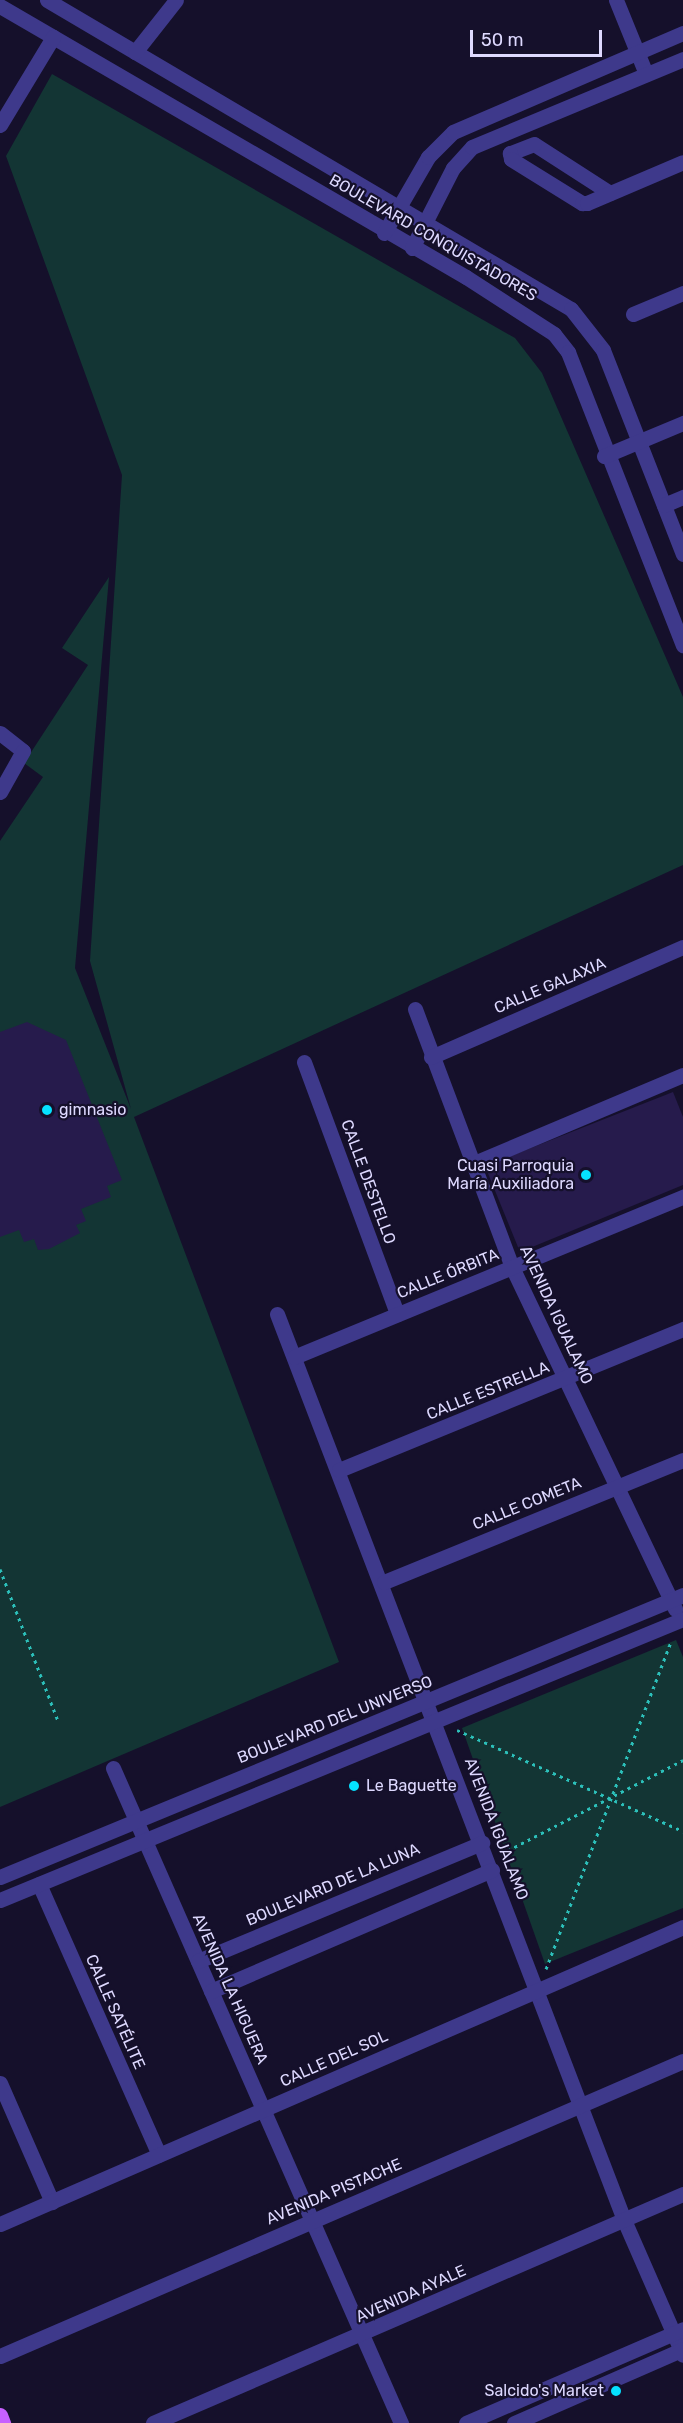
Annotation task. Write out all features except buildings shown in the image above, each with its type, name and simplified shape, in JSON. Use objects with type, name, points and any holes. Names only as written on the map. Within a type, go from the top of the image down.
[{"type":"main road","points":[[0,2415],[3,2423]]},
{"type":"street","name":"BOULEVARD CONQUISTADORES","points":[[47,0],[572,309],[603,350],[682,546]]},
{"type":"street","points":[[135,52],[176,0]]},
{"type":"street","points":[[616,0],[646,74]]},
{"type":"street","name":"BOULEVARD CONQUISTADORES","points":[[0,6],[554,334],[568,352],[604,456],[683,645]]},
{"type":"street","points":[[384,233],[429,157],[453,132],[683,33]]},
{"type":"street","points":[[0,125],[54,37]]},
{"type":"street","points":[[412,248],[453,168],[472,147],[683,59]]},
{"type":"street","points":[[453,132],[472,147]]},
{"type":"street","points":[[610,193],[534,144],[510,153],[511,159],[578,202],[610,193],[683,162]]},
{"type":"street","points":[[633,314],[683,293]]},
{"type":"street","points":[[604,456],[683,423]]},
{"type":"street","points":[[664,505],[683,497]]},
{"type":"street","points":[[0,733],[22,751],[6,770],[0,792]]},
{"type":"street","name":"CALLE GALAXIA","points":[[432,1057],[683,948]]},
{"type":"street","name":"AVENIDA IGUALAMO","points":[[415,1009],[512,1267],[615,1488],[677,1598],[682,1622]]},
{"type":"street","name":"CALLE DESTELLO","points":[[304,1062],[397,1314]]},
{"type":"street","points":[[472,1164],[683,1075]]},
{"type":"street","name":"CALLE ÓRBITA","points":[[294,1357],[683,1197]]},
{"type":"street","name":"AVENIDA IGUALAMO","points":[[277,1314],[384,1582],[624,2220],[678,2331],[682,2352]]},
{"type":"street","name":"CALLE ESTRELLA","points":[[339,1470],[683,1329]]},
{"type":"street","name":"CALLE COMETA","points":[[384,1582],[683,1460]]},
{"type":"street","name":"BOULEVARD DEL UNIVERSO","points":[[0,1878],[677,1598]]},
{"type":"street","points":[[0,1900],[436,1720],[682,1622]]},
{"type":"street","name":"AVENIDA LA HIGUERA","points":[[113,1768],[401,2423]]},
{"type":"street","name":"BOULEVARD DE LA LUNA","points":[[198,1961],[482,1843]]},
{"type":"street","points":[[211,1991],[490,1865]]},
{"type":"street","name":"CALLE SATÉLITE","points":[[39,1884],[159,2155]]},
{"type":"street","name":"CALLE DEL SOL","points":[[0,2224],[683,1927]]},
{"type":"street","name":"AVENIDA PISTACHE","points":[[0,2356],[683,2061]]},
{"type":"street","points":[[0,2083],[52,2202]]},
{"type":"street","name":"AVENIDA AYALE","points":[[153,2423],[362,2335],[683,2194]]},
{"type":"street","points":[[466,2423],[678,2331]]},
{"type":"street","points":[[514,2423],[682,2352]]},
{"type":"path","points":[[0,1569],[58,1720]]},
{"type":"path","points":[[538,1990],[609,1798],[682,1622]]},
{"type":"path","points":[[436,1720],[683,1831]]},
{"type":"path","points":[[490,1865],[609,1798],[683,1760]]},
{"type":"green space","points":[[52,74],[515,338],[542,373],[683,697],[683,865],[134,1117],[339,1662],[0,1807],[0,841],[43,777],[24,763],[88,665],[62,648],[109,577],[75,968],[131,1109],[90,961],[122,475],[6,156]]},
{"type":"green space","points":[[676,1640],[683,1657],[683,1908],[545,1964],[462,1728]]},
{"type":"place","name":"gimnasio","points":[[47,1110]]},
{"type":"place","name":"Cuasi Parroquia María Auxiliadora","points":[[586,1175]]},
{"type":"place","name":"Le Baguette","points":[[354,1786]]},
{"type":"place","name":"Salcido's Market","points":[[616,2391]]}]
